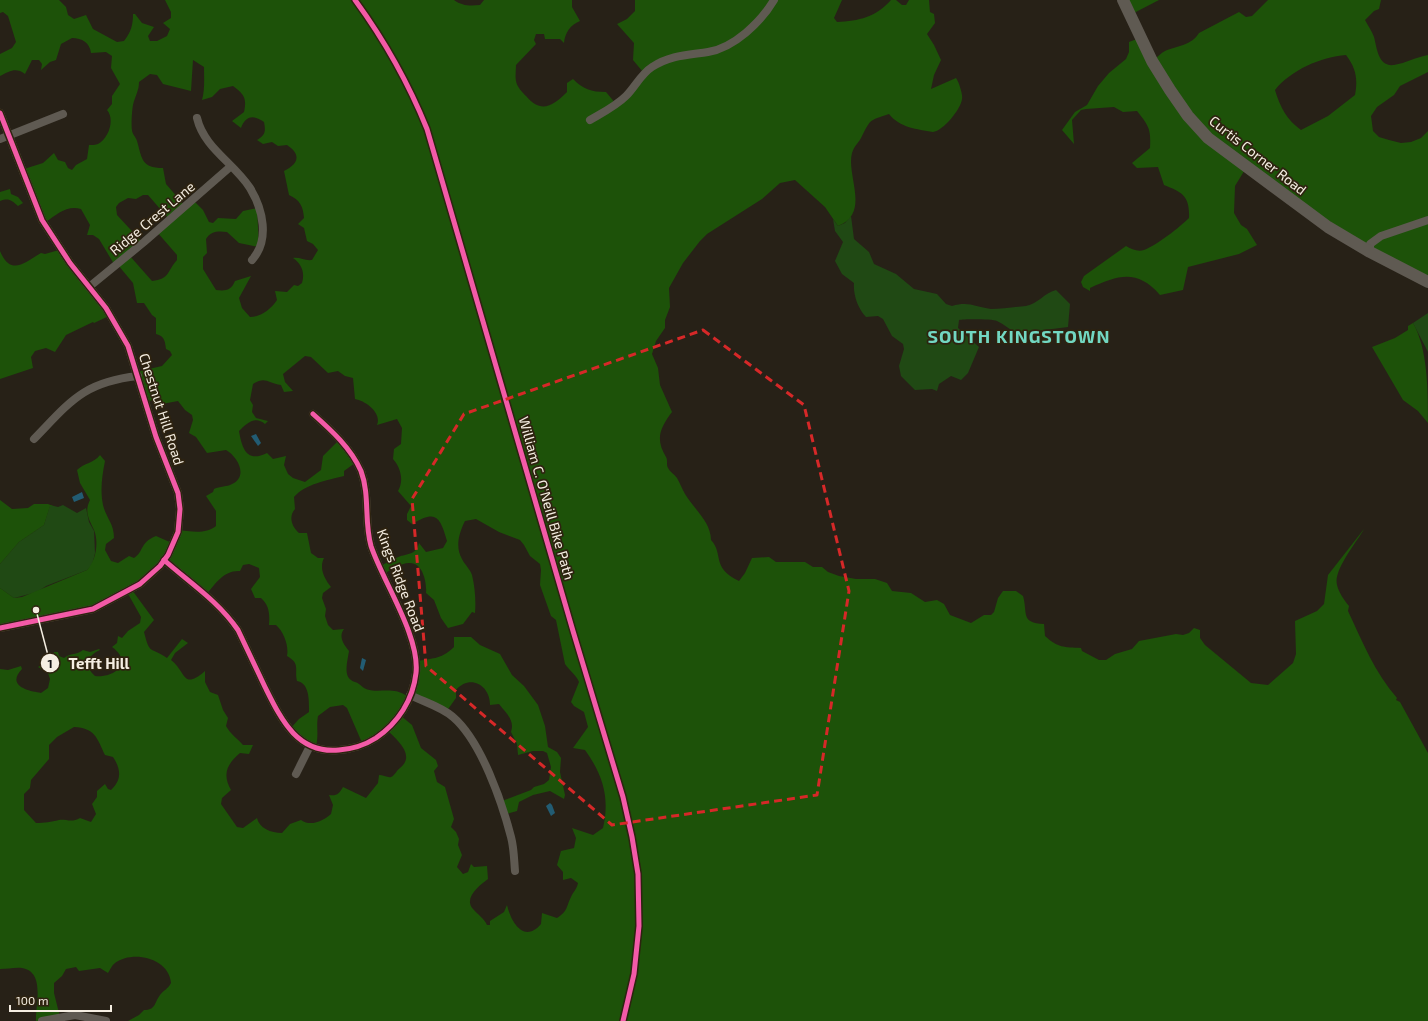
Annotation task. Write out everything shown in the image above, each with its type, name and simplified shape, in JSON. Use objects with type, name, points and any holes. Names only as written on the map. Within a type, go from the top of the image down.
[{"type":"street","points":[[590,120],[619,102],[648,70],[661,62],[685,54],[718,49],[733,41],[761,18],[774,0]]},
{"type":"street","name":"Curtis Corner Road","points":[[1123,0],[1152,61],[1170,90],[1196,126],[1208,138],[1291,200],[1370,252],[1428,282]]},
{"type":"street","name":"Chestnut Hill Road","points":[[0,113],[42,220],[88,288],[106,308],[126,341],[156,437],[179,499],[180,520],[178,532],[164,560],[140,584],[101,606],[68,616],[0,628]]},
{"type":"street","points":[[0,139],[64,114]]},
{"type":"street","points":[[196,118],[200,132],[250,188],[261,216],[263,230],[262,243],[258,254],[252,260]]},
{"type":"street","name":"Ridge Crest Lane","points":[[88,288],[144,242],[230,167]]},
{"type":"street","points":[[1370,252],[1370,244],[1373,241],[1428,220]]},
{"type":"street","points":[[34,439],[68,403],[84,392],[104,382],[138,376]]},
{"type":"street","name":"Kings Ridge Road","points":[[164,560],[211,599],[230,619],[240,635],[282,720],[293,733],[310,746],[334,751],[353,748],[369,742],[394,724],[403,712],[416,674],[414,653],[406,629],[372,547],[366,516],[364,482],[361,472],[356,461],[337,436],[313,414]]},
{"type":"street","points":[[410,695],[452,716],[464,727],[473,740],[484,761],[505,818],[511,838],[515,871]]},
{"type":"street","points":[[296,774],[310,746]]},
{"type":"street","points":[[42,1021],[75,1015],[106,1021]]},
{"type":"highlighted area","points":[[703,330],[804,405],[849,591],[817,795],[612,825],[426,666],[412,499],[464,414]]},
{"type":"green space","points":[[0,0],[59,0],[66,7],[68,15],[74,19],[86,15],[93,29],[117,42],[124,41],[128,35],[132,25],[133,14],[135,14],[142,23],[154,27],[148,36],[150,41],[157,41],[167,36],[170,29],[163,23],[171,18],[171,12],[165,0],[454,0],[466,5],[480,5],[484,0],[572,0],[572,7],[580,21],[573,25],[569,30],[564,43],[560,39],[545,39],[544,34],[536,34],[534,40],[536,44],[516,65],[517,83],[523,93],[531,102],[537,105],[547,106],[557,101],[567,92],[567,83],[573,79],[588,89],[606,92],[616,104],[643,72],[633,60],[634,43],[617,24],[627,19],[635,11],[635,0],[842,0],[834,18],[837,22],[853,21],[867,17],[885,6],[891,0],[896,0],[902,5],[906,5],[909,0],[929,0],[930,12],[934,14],[935,23],[927,34],[941,60],[934,75],[931,89],[956,78],[962,95],[961,103],[951,119],[942,128],[933,132],[915,129],[904,125],[893,119],[889,114],[874,120],[869,124],[852,153],[851,162],[855,203],[853,212],[848,220],[838,226],[825,207],[795,180],[780,183],[762,199],[707,234],[683,263],[669,288],[670,307],[665,320],[665,328],[656,341],[652,354],[658,368],[660,385],[672,412],[664,423],[660,434],[661,445],[667,458],[668,468],[677,478],[685,494],[705,521],[711,540],[717,550],[721,566],[730,576],[739,581],[745,573],[752,558],[769,557],[776,562],[805,562],[813,567],[822,567],[828,572],[839,576],[856,579],[875,579],[887,583],[892,591],[911,593],[925,602],[937,600],[944,604],[950,615],[971,623],[984,615],[991,615],[994,612],[998,598],[1003,591],[1016,591],[1023,596],[1026,616],[1028,619],[1031,622],[1044,624],[1045,636],[1058,645],[1081,648],[1082,651],[1099,660],[1106,660],[1115,654],[1132,649],[1139,641],[1176,634],[1183,635],[1189,633],[1194,628],[1200,630],[1200,638],[1205,645],[1251,683],[1268,685],[1293,663],[1296,654],[1295,621],[1317,611],[1324,604],[1328,575],[1364,529],[1342,564],[1337,579],[1337,585],[1339,591],[1349,606],[1348,611],[1370,656],[1382,678],[1397,698],[1396,700],[1400,702],[1428,753],[1428,1021],[128,1021],[139,1015],[144,1010],[151,1009],[160,995],[169,987],[171,983],[169,974],[157,962],[140,957],[131,957],[122,959],[114,964],[108,973],[100,968],[79,971],[76,967],[66,969],[62,976],[54,983],[54,993],[61,1021],[36,1021],[38,990],[34,976],[29,971],[22,968],[0,969],[0,669],[8,670],[21,666],[22,669],[16,680],[18,684],[30,691],[41,693],[48,688],[50,679],[48,673],[38,667],[52,658],[54,652],[58,652],[59,656],[64,658],[83,650],[90,652],[99,649],[100,650],[92,655],[88,661],[89,668],[95,676],[109,675],[115,672],[121,664],[121,659],[118,653],[112,647],[117,643],[118,636],[122,638],[128,631],[140,623],[141,617],[127,592],[101,606],[0,629],[0,588],[14,598],[22,597],[87,570],[93,562],[96,551],[96,535],[87,512],[90,500],[80,483],[77,470],[95,460],[100,455],[105,461],[102,483],[103,505],[114,533],[114,538],[106,544],[105,550],[111,561],[118,563],[129,556],[134,558],[137,556],[144,544],[156,536],[172,543],[177,530],[192,532],[207,531],[216,526],[216,511],[206,496],[213,492],[214,489],[230,485],[237,480],[240,476],[240,466],[234,457],[226,450],[207,453],[196,437],[189,433],[193,420],[192,415],[185,410],[178,401],[162,404],[158,399],[145,402],[136,372],[162,366],[172,355],[170,351],[166,349],[163,338],[156,334],[156,318],[152,315],[144,303],[137,303],[133,283],[118,265],[114,264],[99,239],[93,235],[87,235],[90,225],[81,209],[67,209],[58,213],[46,222],[24,169],[43,163],[54,153],[58,160],[65,162],[68,168],[72,170],[76,165],[87,159],[89,145],[95,145],[102,141],[108,133],[111,123],[111,118],[107,110],[112,104],[112,96],[120,84],[111,68],[112,56],[106,52],[91,53],[89,46],[85,42],[72,38],[61,44],[56,60],[50,62],[41,70],[42,64],[39,60],[32,60],[25,74],[16,70],[0,76],[0,54],[12,48],[16,42],[8,16],[3,12],[0,13]],"holes":[[[193,60],[204,67],[204,88],[202,100],[212,97],[220,89],[233,86],[240,91],[244,97],[245,103],[244,112],[232,121],[241,128],[248,119],[254,117],[257,118],[264,122],[265,128],[263,135],[257,140],[263,144],[272,142],[278,146],[287,145],[295,152],[295,162],[284,171],[289,195],[296,199],[303,210],[304,218],[298,224],[304,228],[307,241],[313,244],[318,250],[312,260],[293,258],[299,263],[302,269],[302,283],[298,286],[294,285],[287,292],[275,291],[277,300],[269,309],[258,316],[250,317],[242,308],[239,298],[251,276],[235,281],[230,289],[216,290],[203,269],[203,257],[207,253],[206,239],[212,233],[227,232],[239,243],[259,247],[257,208],[243,211],[236,219],[218,218],[213,223],[209,222],[203,210],[194,201],[185,206],[166,184],[163,168],[156,168],[146,164],[132,131],[133,107],[139,82],[150,74],[157,75],[163,84],[191,91]],[[143,195],[148,195],[168,218],[157,232],[177,255],[177,260],[168,274],[158,280],[152,281],[129,255],[142,242],[117,215],[116,207],[119,203],[128,198],[136,199]],[[305,356],[311,357],[328,373],[338,371],[345,376],[353,378],[355,399],[364,402],[372,408],[377,416],[377,425],[397,419],[402,428],[401,444],[394,449],[393,459],[398,466],[401,475],[401,483],[398,491],[411,506],[407,514],[407,520],[412,524],[427,517],[432,516],[436,518],[442,526],[447,541],[443,548],[426,552],[419,543],[416,550],[410,554],[400,556],[379,567],[383,574],[406,563],[418,566],[421,569],[425,579],[426,593],[434,600],[441,618],[448,628],[463,624],[472,612],[475,613],[475,594],[472,575],[462,559],[458,545],[461,530],[465,521],[476,519],[499,532],[520,540],[530,556],[540,564],[540,585],[551,616],[556,620],[565,664],[579,682],[571,702],[574,706],[584,712],[588,727],[573,748],[585,750],[591,759],[603,787],[606,807],[603,828],[593,835],[572,828],[576,838],[574,848],[561,851],[557,865],[563,872],[563,880],[571,878],[578,883],[576,889],[563,913],[557,918],[542,913],[541,924],[535,930],[529,932],[519,928],[515,924],[507,905],[504,912],[490,921],[490,925],[487,925],[483,918],[470,905],[471,896],[477,888],[488,879],[487,866],[474,867],[471,864],[468,872],[463,874],[457,867],[462,855],[458,845],[459,839],[456,832],[451,827],[454,819],[445,787],[437,782],[434,771],[438,766],[436,760],[421,748],[412,725],[400,715],[408,697],[397,692],[369,690],[351,680],[347,674],[349,651],[342,638],[342,632],[344,629],[333,630],[328,625],[325,616],[326,609],[322,598],[323,593],[331,587],[326,580],[322,569],[324,558],[318,558],[311,553],[307,533],[299,533],[294,528],[291,519],[295,509],[294,497],[310,486],[344,476],[344,471],[355,463],[338,441],[323,456],[321,470],[305,482],[293,478],[288,474],[284,465],[286,456],[273,459],[267,453],[260,456],[255,456],[250,455],[244,449],[239,431],[254,420],[261,421],[265,424],[268,421],[256,418],[252,412],[253,405],[250,400],[253,384],[264,380],[281,385],[284,392],[293,391],[285,382],[283,374]],[[163,562],[206,595],[221,578],[234,571],[240,571],[243,565],[249,564],[259,568],[260,577],[251,589],[255,598],[261,598],[266,604],[269,613],[269,625],[276,625],[284,635],[287,644],[287,656],[296,664],[297,681],[304,685],[308,694],[309,712],[299,719],[289,730],[316,746],[318,716],[330,707],[343,705],[347,708],[363,745],[387,730],[396,738],[406,753],[404,763],[391,777],[379,775],[378,783],[366,798],[343,787],[338,794],[329,795],[333,805],[331,814],[321,821],[309,823],[301,820],[290,824],[282,833],[266,829],[260,825],[257,818],[243,828],[237,827],[221,804],[222,798],[231,790],[226,774],[232,761],[240,753],[249,754],[253,745],[243,745],[226,726],[228,718],[223,710],[218,695],[210,692],[205,682],[205,671],[198,677],[188,679],[171,660],[175,653],[188,643],[182,639],[167,658],[149,648],[144,632],[154,620],[132,590]],[[74,727],[87,729],[97,739],[105,755],[113,757],[116,761],[119,770],[119,778],[111,790],[108,789],[105,784],[97,791],[97,797],[92,804],[96,814],[91,822],[80,818],[72,821],[59,820],[36,823],[24,810],[24,794],[30,788],[31,780],[49,759],[49,745],[57,737]]]},
{"type":"green space","points":[[1125,0],[1159,0],[1132,14]]},
{"type":"green space","points":[[1268,0],[1381,0],[1379,9],[1374,11],[1365,20],[1373,35],[1381,60],[1389,65],[1394,65],[1428,55],[1428,72],[1400,86],[1394,95],[1377,107],[1371,116],[1373,131],[1379,137],[1389,140],[1401,143],[1411,142],[1421,138],[1428,131],[1428,284],[1246,168],[1235,186],[1234,213],[1241,225],[1247,229],[1257,245],[1239,254],[1188,267],[1183,290],[1160,295],[1143,281],[1127,277],[1110,280],[1090,288],[1090,291],[1083,287],[1081,282],[1084,276],[1126,246],[1139,251],[1149,248],[1174,231],[1189,218],[1189,211],[1184,196],[1176,190],[1164,185],[1158,167],[1137,168],[1132,163],[1150,148],[1148,128],[1137,111],[1123,112],[1114,107],[1081,110],[1072,120],[1074,144],[1062,130],[1075,112],[1087,105],[1098,86],[1109,73],[1126,59],[1129,52],[1129,42],[1142,37],[1154,59],[1165,51],[1188,43],[1199,33],[1239,12],[1246,17],[1252,16]],"holes":[[[1346,55],[1354,69],[1356,84],[1355,95],[1328,116],[1301,130],[1285,113],[1275,90],[1289,76],[1307,66],[1327,58]]]},
{"type":"green space","points":[[10,189],[11,194],[18,197],[23,203],[18,206],[10,200],[0,201],[0,192]]},
{"type":"green space","points":[[851,216],[854,239],[869,252],[874,264],[896,274],[914,289],[937,294],[946,304],[952,306],[968,304],[991,309],[1030,305],[1048,293],[1056,290],[1070,304],[1068,327],[1029,332],[1029,335],[1016,333],[994,320],[959,320],[958,328],[979,347],[968,373],[961,380],[951,376],[939,384],[937,391],[932,389],[915,390],[901,376],[899,366],[904,349],[903,344],[892,336],[883,319],[878,316],[866,317],[863,314],[855,297],[854,283],[842,274],[835,261],[843,242],[835,231],[833,219],[838,226],[845,223]]},
{"type":"green space","points":[[59,250],[109,316],[66,335],[55,352],[46,348],[35,351],[31,357],[33,368],[0,379],[0,251],[4,259],[9,264],[19,265],[41,253],[45,254]]},
{"type":"green space","points":[[1428,313],[1428,352],[1413,323]]},
{"type":"green space","points":[[1413,323],[1422,345],[1426,371],[1428,423],[1418,411],[1403,400],[1372,347],[1395,338],[1408,330],[1408,326]]},
{"type":"green space","points":[[0,500],[12,509],[28,508],[34,504],[48,504],[53,506],[50,506],[44,525],[19,542],[0,564]]},
{"type":"green space","points":[[50,505],[58,507],[63,505],[77,513],[86,508],[89,522],[94,531],[95,553],[92,565],[87,570],[46,586],[37,592],[14,598],[0,588],[0,564],[19,542],[44,525]]},
{"type":"green space","points":[[454,637],[471,637],[480,645],[500,654],[512,675],[524,686],[538,705],[545,726],[548,747],[557,752],[561,758],[560,772],[565,795],[564,799],[550,791],[533,795],[519,802],[517,811],[503,815],[499,802],[544,784],[549,780],[551,767],[547,753],[543,751],[533,751],[518,755],[517,744],[511,732],[511,720],[499,704],[490,705],[487,692],[483,687],[473,682],[461,685],[456,690],[456,698],[446,712],[410,695],[414,662],[444,655],[454,647]]},
{"type":"water","points":[[256,434],[261,443],[258,446],[251,436]]},
{"type":"water","points":[[82,492],[84,498],[74,502],[72,497]]},
{"type":"water","points":[[362,658],[366,660],[363,671],[360,668]]},
{"type":"water","points":[[550,803],[555,813],[551,816],[546,806]]},
{"type":"cycle path","name":"William C. O'Neill Bike Path","points":[[355,0],[395,62],[427,129],[573,631],[623,797],[638,874],[639,926],[634,974],[623,1021]]},
{"type":"cycle path","points":[[0,113],[42,220],[70,263],[106,308],[128,346],[156,437],[178,493],[180,509],[178,532],[168,555],[160,566],[140,584],[93,609],[0,628]]},
{"type":"cycle path","points":[[164,560],[213,601],[238,630],[277,711],[292,732],[301,740],[324,750],[339,750],[363,745],[384,732],[398,718],[412,692],[416,673],[416,658],[407,626],[371,546],[364,480],[361,471],[346,447],[313,414]]},
{"type":"place","name":"Tefft Hill","points":[[36,610]]},
{"type":"district","name":"SOUTH KINGSTOWN","points":[[1019,336]]}]
